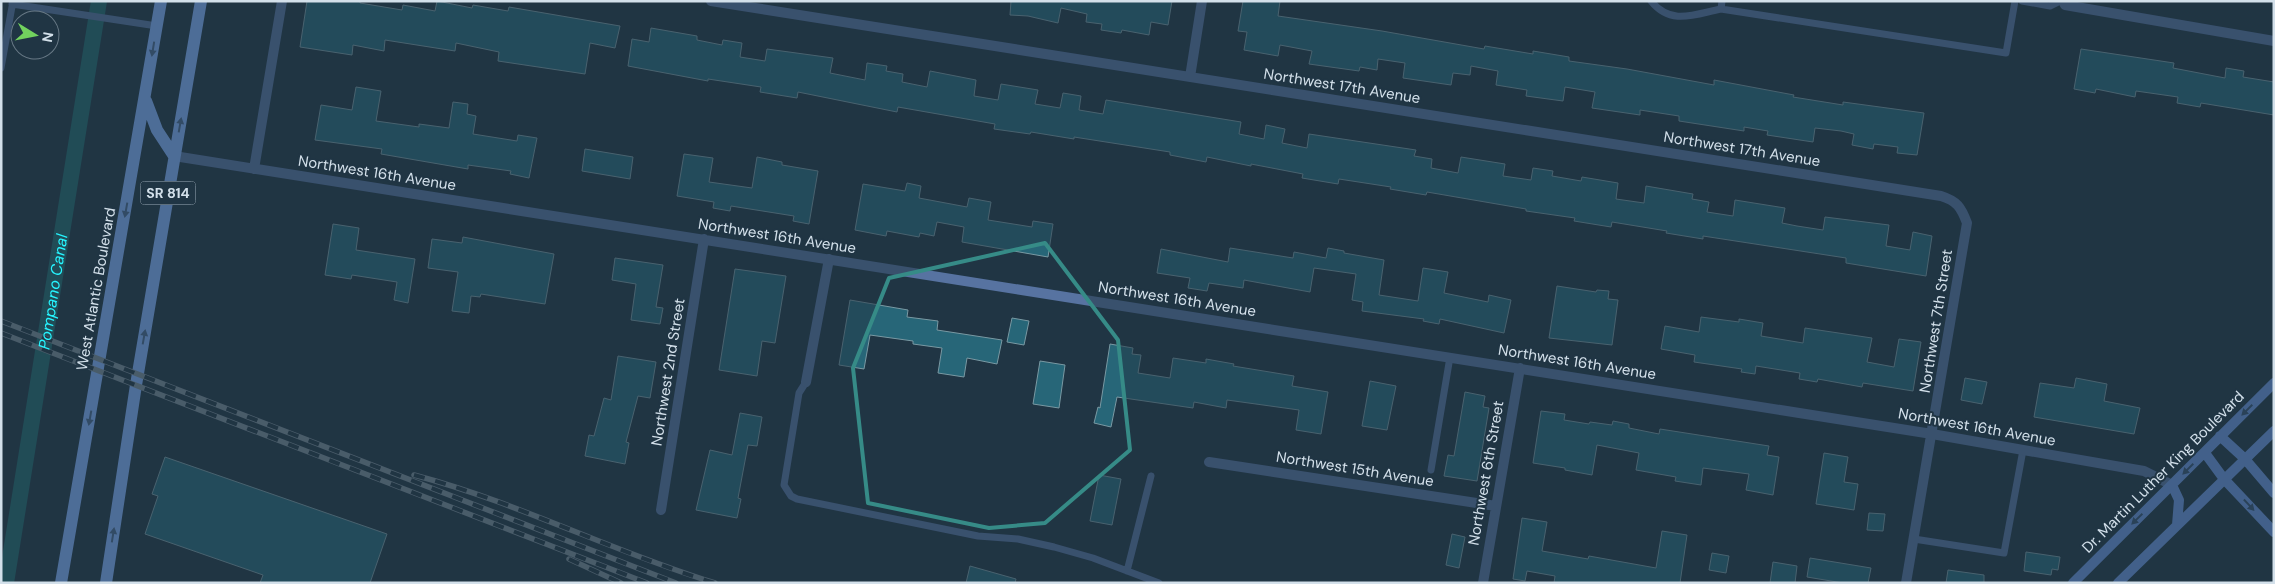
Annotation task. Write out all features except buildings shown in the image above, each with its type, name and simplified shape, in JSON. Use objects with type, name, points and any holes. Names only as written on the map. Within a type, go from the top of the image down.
[{"type":"main road","name":"West Atlantic Boulevard","points":[[61,583],[160,1]]},
{"type":"main road","name":"SR 814","points":[[106,583],[137,379],[201,1]]},
{"type":"main road","points":[[145,98],[156,130],[174,156]]},
{"type":"main road","name":"Dr. Martin Luther King Boulevard","points":[[2073,583],[2274,383]]},
{"type":"main road","points":[[2118,583],[2274,430]]},
{"type":"main road","points":[[2220,436],[2245,459],[2274,493]]},
{"type":"main road","points":[[2205,453],[2224,479],[2274,532]]},
{"type":"main road","points":[[2172,485],[2179,500],[2177,525]]},
{"type":"street","points":[[254,169],[282,1]]},
{"type":"street","name":"Northwest 17th Avenue","points":[[711,1],[727,2],[1941,196],[1953,200],[1963,212]]},
{"type":"street","points":[[1190,77],[1202,1]]},
{"type":"street","points":[[2063,3],[2274,41]]},
{"type":"street","name":"Northwest 16th Avenue","points":[[174,156],[1932,434],[2144,471],[2172,485]]},
{"type":"street","name":"Northwest 7th Street","points":[[1906,583],[1966,232],[1967,223],[1963,212]]},
{"type":"street","name":"Northwest 2nd Street","points":[[661,510],[704,239]]},
{"type":"street","points":[[806,382],[829,259]]},
{"type":"street","name":"Northwest 6th Street","points":[[1483,583],[1520,368]]},
{"type":"street","name":"Northwest 15th Avenue","points":[[1210,462],[1496,506]]},
{"type":"lane","points":[[1651,1],[1666,14],[1677,16],[1690,16],[1721,10],[2006,53],[2016,1]]},
{"type":"lane","points":[[1721,10],[1722,1]]},
{"type":"lane","points":[[2022,1],[2050,6],[2063,3]]},
{"type":"lane","points":[[1,68],[12,2],[157,26]]},
{"type":"lane","points":[[1431,470],[1450,357]]},
{"type":"lane","points":[[806,382],[798,393],[784,485],[791,496],[797,499],[978,536],[1027,541],[1093,558],[1160,583]]},
{"type":"lane","points":[[1914,538],[2004,553],[2023,450]]},
{"type":"lane","points":[[1127,571],[1151,476]]},
{"type":"highlighted area","points":[[1045,243],[1118,340],[1130,450],[1045,523],[989,528],[868,503],[853,368],[889,278]]},
{"type":"waterway","name":"Pompano Canal","points":[[6,583],[99,1]]},
{"type":"railway","points":[[1,321],[676,583]]},
{"type":"railway","points":[[1,333],[647,583]]},
{"type":"railway","points":[[414,475],[490,499],[639,557],[715,583]]},
{"type":"railway","points":[[569,559],[621,583]]}]
